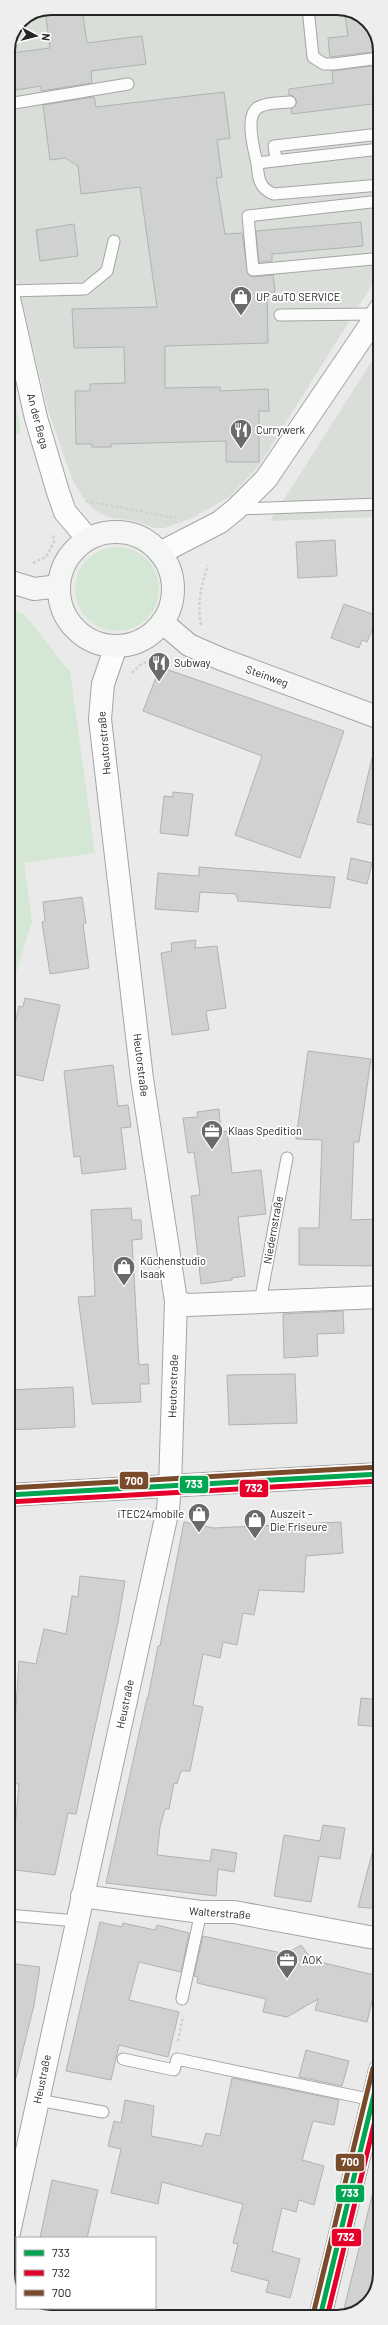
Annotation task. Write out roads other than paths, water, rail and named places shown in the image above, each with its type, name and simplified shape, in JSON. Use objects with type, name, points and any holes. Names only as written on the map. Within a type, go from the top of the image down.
[{"type":"street","name":"An der Bega","points":[[15,324],[36,418],[58,492],[65,512],[88,539]]},
{"type":"street","points":[[160,553],[220,522],[236,509],[266,479],[373,326]]},
{"type":"street","points":[[119,532],[136,535],[150,543],[160,553],[168,565],[173,590],[171,602],[162,622],[146,637],[128,645],[116,646],[103,644],[90,639],[76,630],[67,617],[61,602],[59,586],[63,568],[73,551],[88,539],[103,533],[119,532]]},
{"type":"street","points":[[15,584],[34,589],[59,586]]},
{"type":"street","name":"Steinweg","points":[[162,622],[188,645],[373,715]]},
{"type":"street","name":"Heutorstraße","points":[[116,646],[103,684],[100,719],[142,1079],[176,1301],[170,1486]]},
{"type":"street","points":[[176,1301],[187,1304],[373,1297]]},
{"type":"street","points":[[15,1495],[373,1474]]},
{"type":"street","name":"Heustraße","points":[[15,2205],[168,1509],[170,1486]]},
{"type":"street","name":"Walterstraße","points":[[82,1896],[201,1912],[234,1912],[373,1938]]},
{"type":"street","points":[[322,2310],[373,2100]]},
{"type":"lane","points":[[309,15],[313,57],[324,64],[373,59]]},
{"type":"lane","points":[[15,103],[128,84]]},
{"type":"lane","points":[[290,102],[259,107],[254,111],[250,124],[262,186],[268,192],[274,194],[373,186]]},
{"type":"lane","points":[[276,160],[274,146],[373,135]]},
{"type":"lane","points":[[257,163],[373,150]]},
{"type":"lane","points":[[373,202],[248,216],[253,270],[373,259]]},
{"type":"lane","points":[[15,292],[85,289],[107,271],[114,241]]},
{"type":"lane","points":[[280,315],[373,322]]},
{"type":"lane","points":[[236,509],[373,504]]},
{"type":"lane","name":"Niedernstraße","points":[[260,1302],[287,1158]]},
{"type":"lane","points":[[182,1999],[201,1912]]},
{"type":"lane","points":[[15,1915],[76,1922]]},
{"type":"lane","points":[[123,2059],[174,2070],[177,2059],[373,2100]]},
{"type":"lane","points":[[38,2100],[103,2112]]},
{"type":"place","name":"UP auTO SERVICE","points":[[241,316]]},
{"type":"place","name":"Currywerk","points":[[241,450]]},
{"type":"place","name":"Subway","points":[[159,682]]},
{"type":"place","name":"Klaas Spedition","points":[[212,1150]]},
{"type":"place","name":"Küchenstudio Isaak","points":[[124,1286]]},
{"type":"place","name":"iTEC24mobile","points":[[199,1534]]},
{"type":"place","name":"Auszeit – Die Friseure","points":[[255,1540]]},
{"type":"place","name":"AOK","points":[[287,1980]]}]
